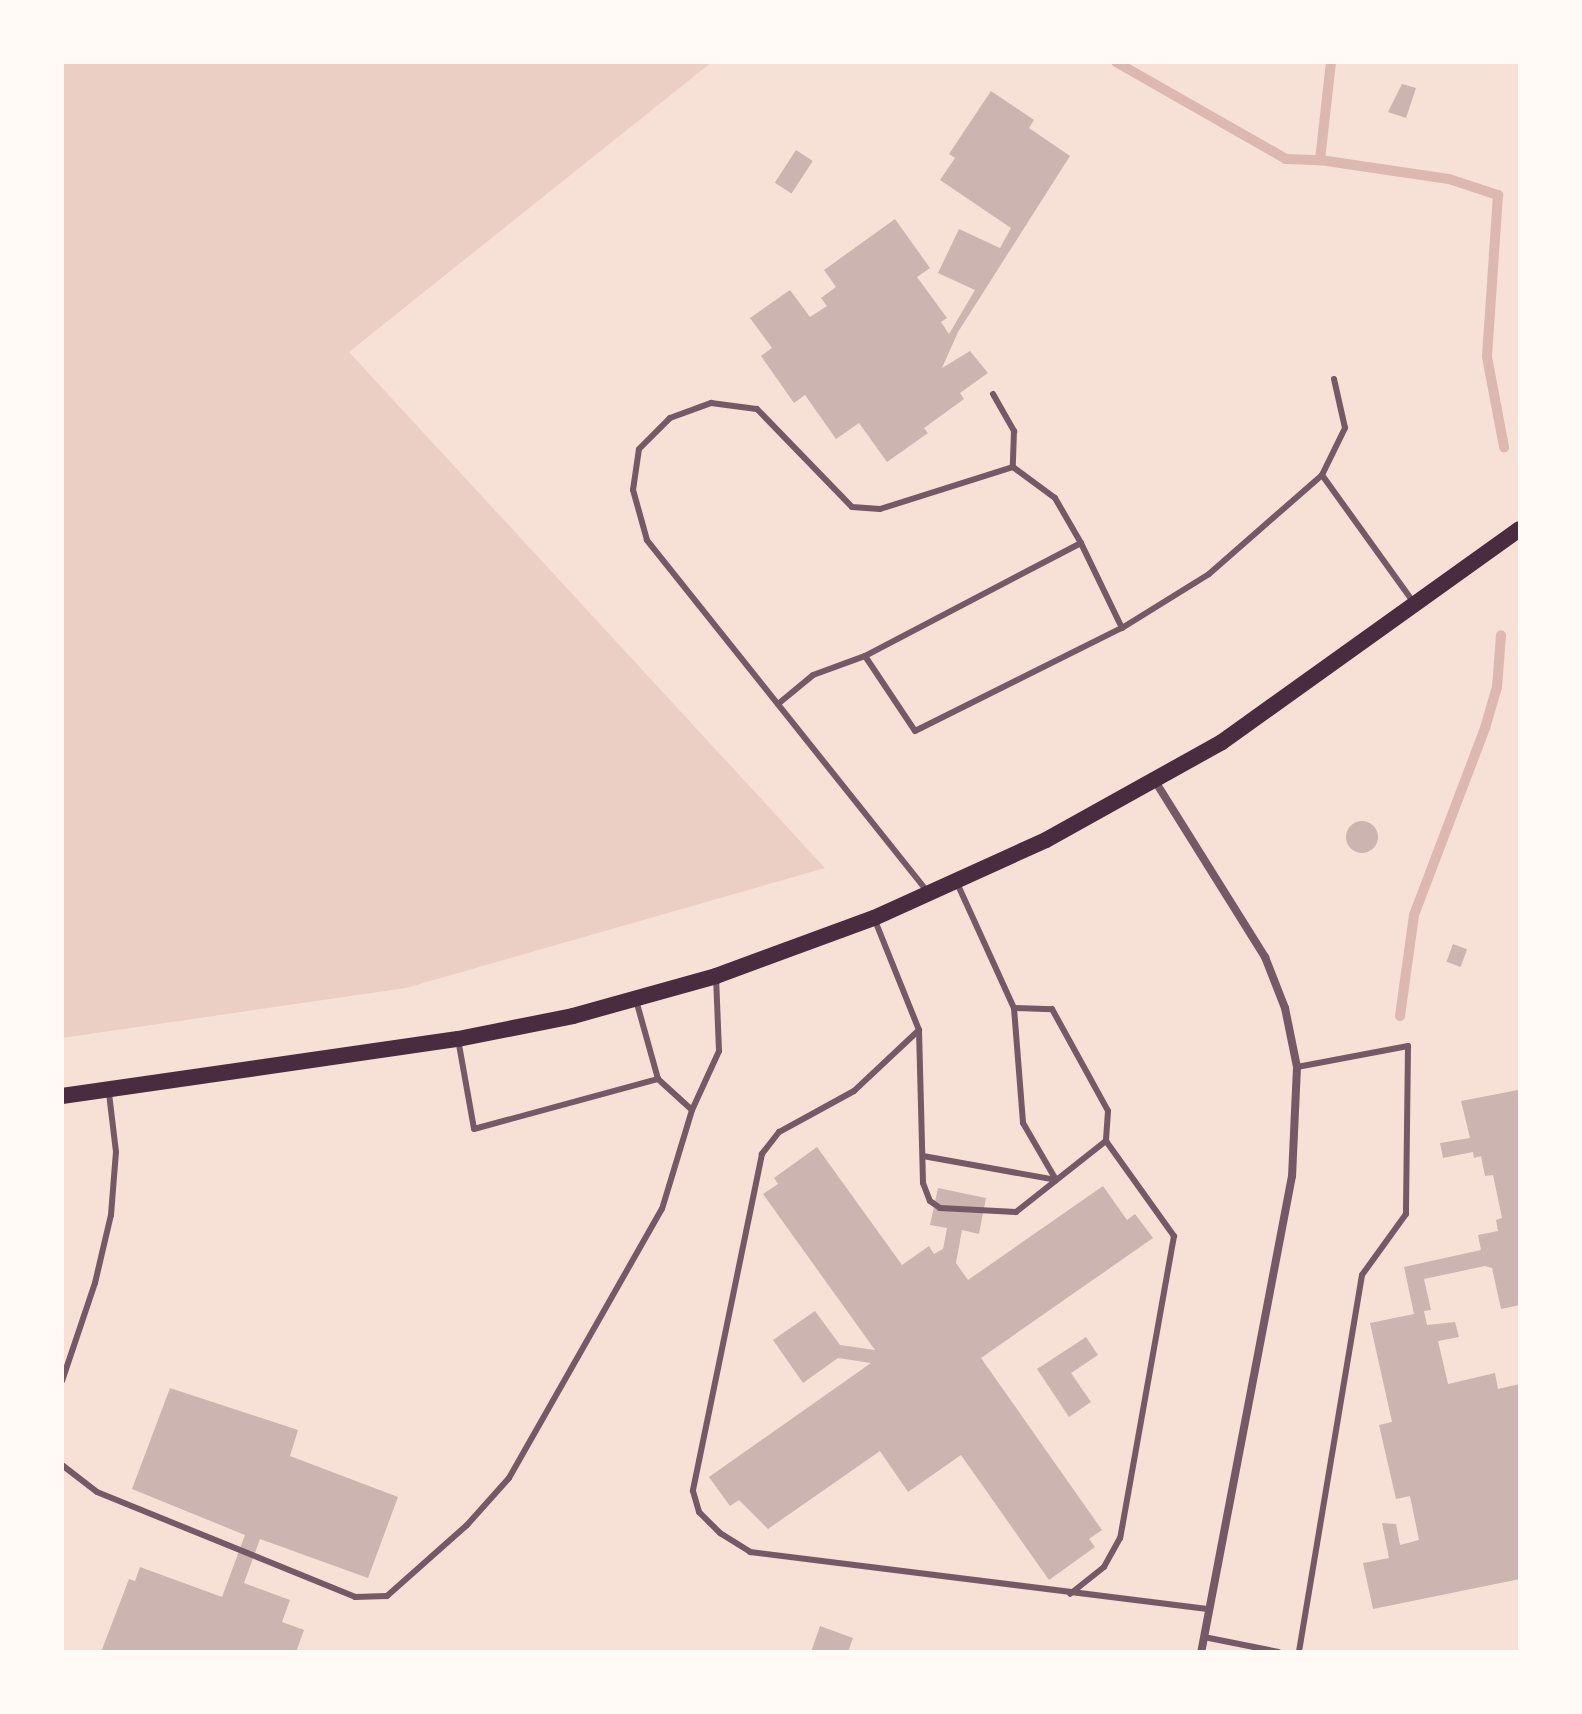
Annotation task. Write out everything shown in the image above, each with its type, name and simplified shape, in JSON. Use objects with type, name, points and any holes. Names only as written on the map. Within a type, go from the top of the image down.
[{"type":"main road","points":[[62,1096],[458,1039],[636,1000],[716,976],[874,918],[957,883],[1155,781],[1270,712],[1520,529]]},
{"type":"street","points":[[1155,781],[1265,957],[1285,1008],[1297,1067],[1292,1176],[1201,1652]]},
{"type":"lane","points":[[865,656],[915,731],[1122,628],[1209,574],[1322,475],[1345,428],[1334,379]]},
{"type":"lane","points":[[993,394],[1014,431],[1013,467]]},
{"type":"lane","points":[[929,894],[647,540],[633,490],[639,449],[670,418],[711,403],[757,409],[852,507],[880,509],[1013,467]]},
{"type":"lane","points":[[1013,467],[1055,498],[1081,543],[1122,628]]},
{"type":"lane","points":[[1322,475],[1416,606]]},
{"type":"lane","points":[[778,704],[813,675],[865,656],[1081,543]]},
{"type":"lane","points":[[957,883],[1014,1008],[1023,1123],[1056,1180]]},
{"type":"lane","points":[[874,918],[919,1030],[927,1196],[940,1208],[1006,1215],[1106,1141]]},
{"type":"lane","points":[[62,1465],[97,1492],[326,1586],[355,1597],[387,1596],[467,1525],[509,1478],[662,1209],[692,1110],[719,1051],[716,976]]},
{"type":"lane","points":[[636,1000],[658,1079],[692,1110]]},
{"type":"lane","points":[[1014,1008],[1052,1009],[1108,1111],[1106,1141],[1165,1222],[1175,1251],[1120,1538],[1104,1567],[1070,1594]]},
{"type":"lane","points":[[919,1030],[854,1091],[779,1132],[762,1154],[695,1501],[708,1523],[750,1552],[1209,1609]]},
{"type":"lane","points":[[458,1039],[474,1129],[658,1079]]},
{"type":"lane","points":[[1297,1067],[1408,1046],[1406,1214],[1362,1275],[1299,1652]]},
{"type":"lane","points":[[62,1381],[95,1283],[111,1215],[116,1152],[109,1089]]},
{"type":"lane","points":[[923,1156],[1056,1180]]},
{"type":"lane","points":[[1204,1637],[1279,1652]]},
{"type":"shaded area","points":[[62,62],[712,62],[349,352],[825,868],[406,988],[62,1038]]},
{"type":"building","points":[[1402,84],[1416,88],[1406,118],[1388,112]]},
{"type":"building","points":[[991,91],[1034,120],[1029,128],[1070,156],[958,332],[942,368],[970,351],[988,373],[960,393],[964,399],[924,428],[928,433],[887,462],[859,423],[836,439],[805,395],[794,403],[761,356],[772,348],[750,318],[790,290],[810,317],[827,306],[821,298],[836,287],[824,270],[895,219],[930,268],[917,277],[947,318],[941,322],[949,334],[975,290],[938,273],[959,229],[1000,248],[1011,228],[940,180],[955,158],[949,154]]},
{"type":"building","points":[[796,150],[813,161],[792,194],[775,183]]},
{"type":"building","points":[[1362,821],[1373,826],[1378,837],[1373,848],[1362,853],[1351,848],[1346,837],[1351,826]]},
{"type":"building","points":[[1453,944],[1467,949],[1461,967],[1447,962]]},
{"type":"building","points":[[1518,1090],[1520,1305],[1501,1309],[1492,1268],[1485,1266],[1424,1279],[1431,1310],[1424,1311],[1427,1325],[1455,1322],[1459,1337],[1438,1341],[1448,1384],[1495,1373],[1498,1389],[1520,1384],[1520,1579],[1373,1609],[1363,1563],[1389,1558],[1382,1523],[1396,1524],[1400,1545],[1419,1540],[1410,1496],[1396,1499],[1379,1425],[1392,1422],[1370,1323],[1414,1314],[1404,1267],[1481,1250],[1478,1235],[1498,1231],[1496,1220],[1502,1218],[1493,1175],[1485,1176],[1481,1156],[1474,1158],[1473,1152],[1443,1158],[1440,1143],[1470,1138],[1461,1101]]},
{"type":"building","points":[[817,1147],[902,1265],[929,1246],[934,1254],[943,1249],[947,1228],[930,1225],[938,1188],[986,1198],[979,1234],[962,1230],[956,1263],[968,1280],[1103,1186],[1127,1220],[1135,1214],[1153,1238],[981,1358],[1102,1530],[1089,1539],[1095,1547],[1049,1580],[961,1455],[908,1492],[880,1451],[768,1529],[739,1500],[730,1506],[709,1477],[871,1363],[838,1358],[803,1383],[773,1340],[815,1311],[840,1345],[875,1350],[763,1194],[778,1184],[774,1178]]},
{"type":"building","points":[[1086,1337],[1098,1355],[1071,1373],[1091,1402],[1069,1417],[1037,1369]]},
{"type":"building","points":[[170,1388],[298,1430],[290,1456],[398,1497],[368,1578],[260,1539],[244,1583],[290,1600],[282,1622],[304,1630],[296,1652],[101,1652],[129,1579],[135,1581],[140,1567],[222,1597],[245,1535],[132,1489]]},
{"type":"building","points":[[820,1626],[853,1638],[848,1652],[811,1652]]},
{"type":"waterway","points":[[1116,62],[1286,159],[1320,160]]},
{"type":"waterway","points":[[1331,62],[1320,160],[1449,179],[1498,195],[1487,357],[1504,447]]},
{"type":"waterway","points":[[1400,1016],[1414,915],[1485,728],[1497,687],[1501,635]]}]
